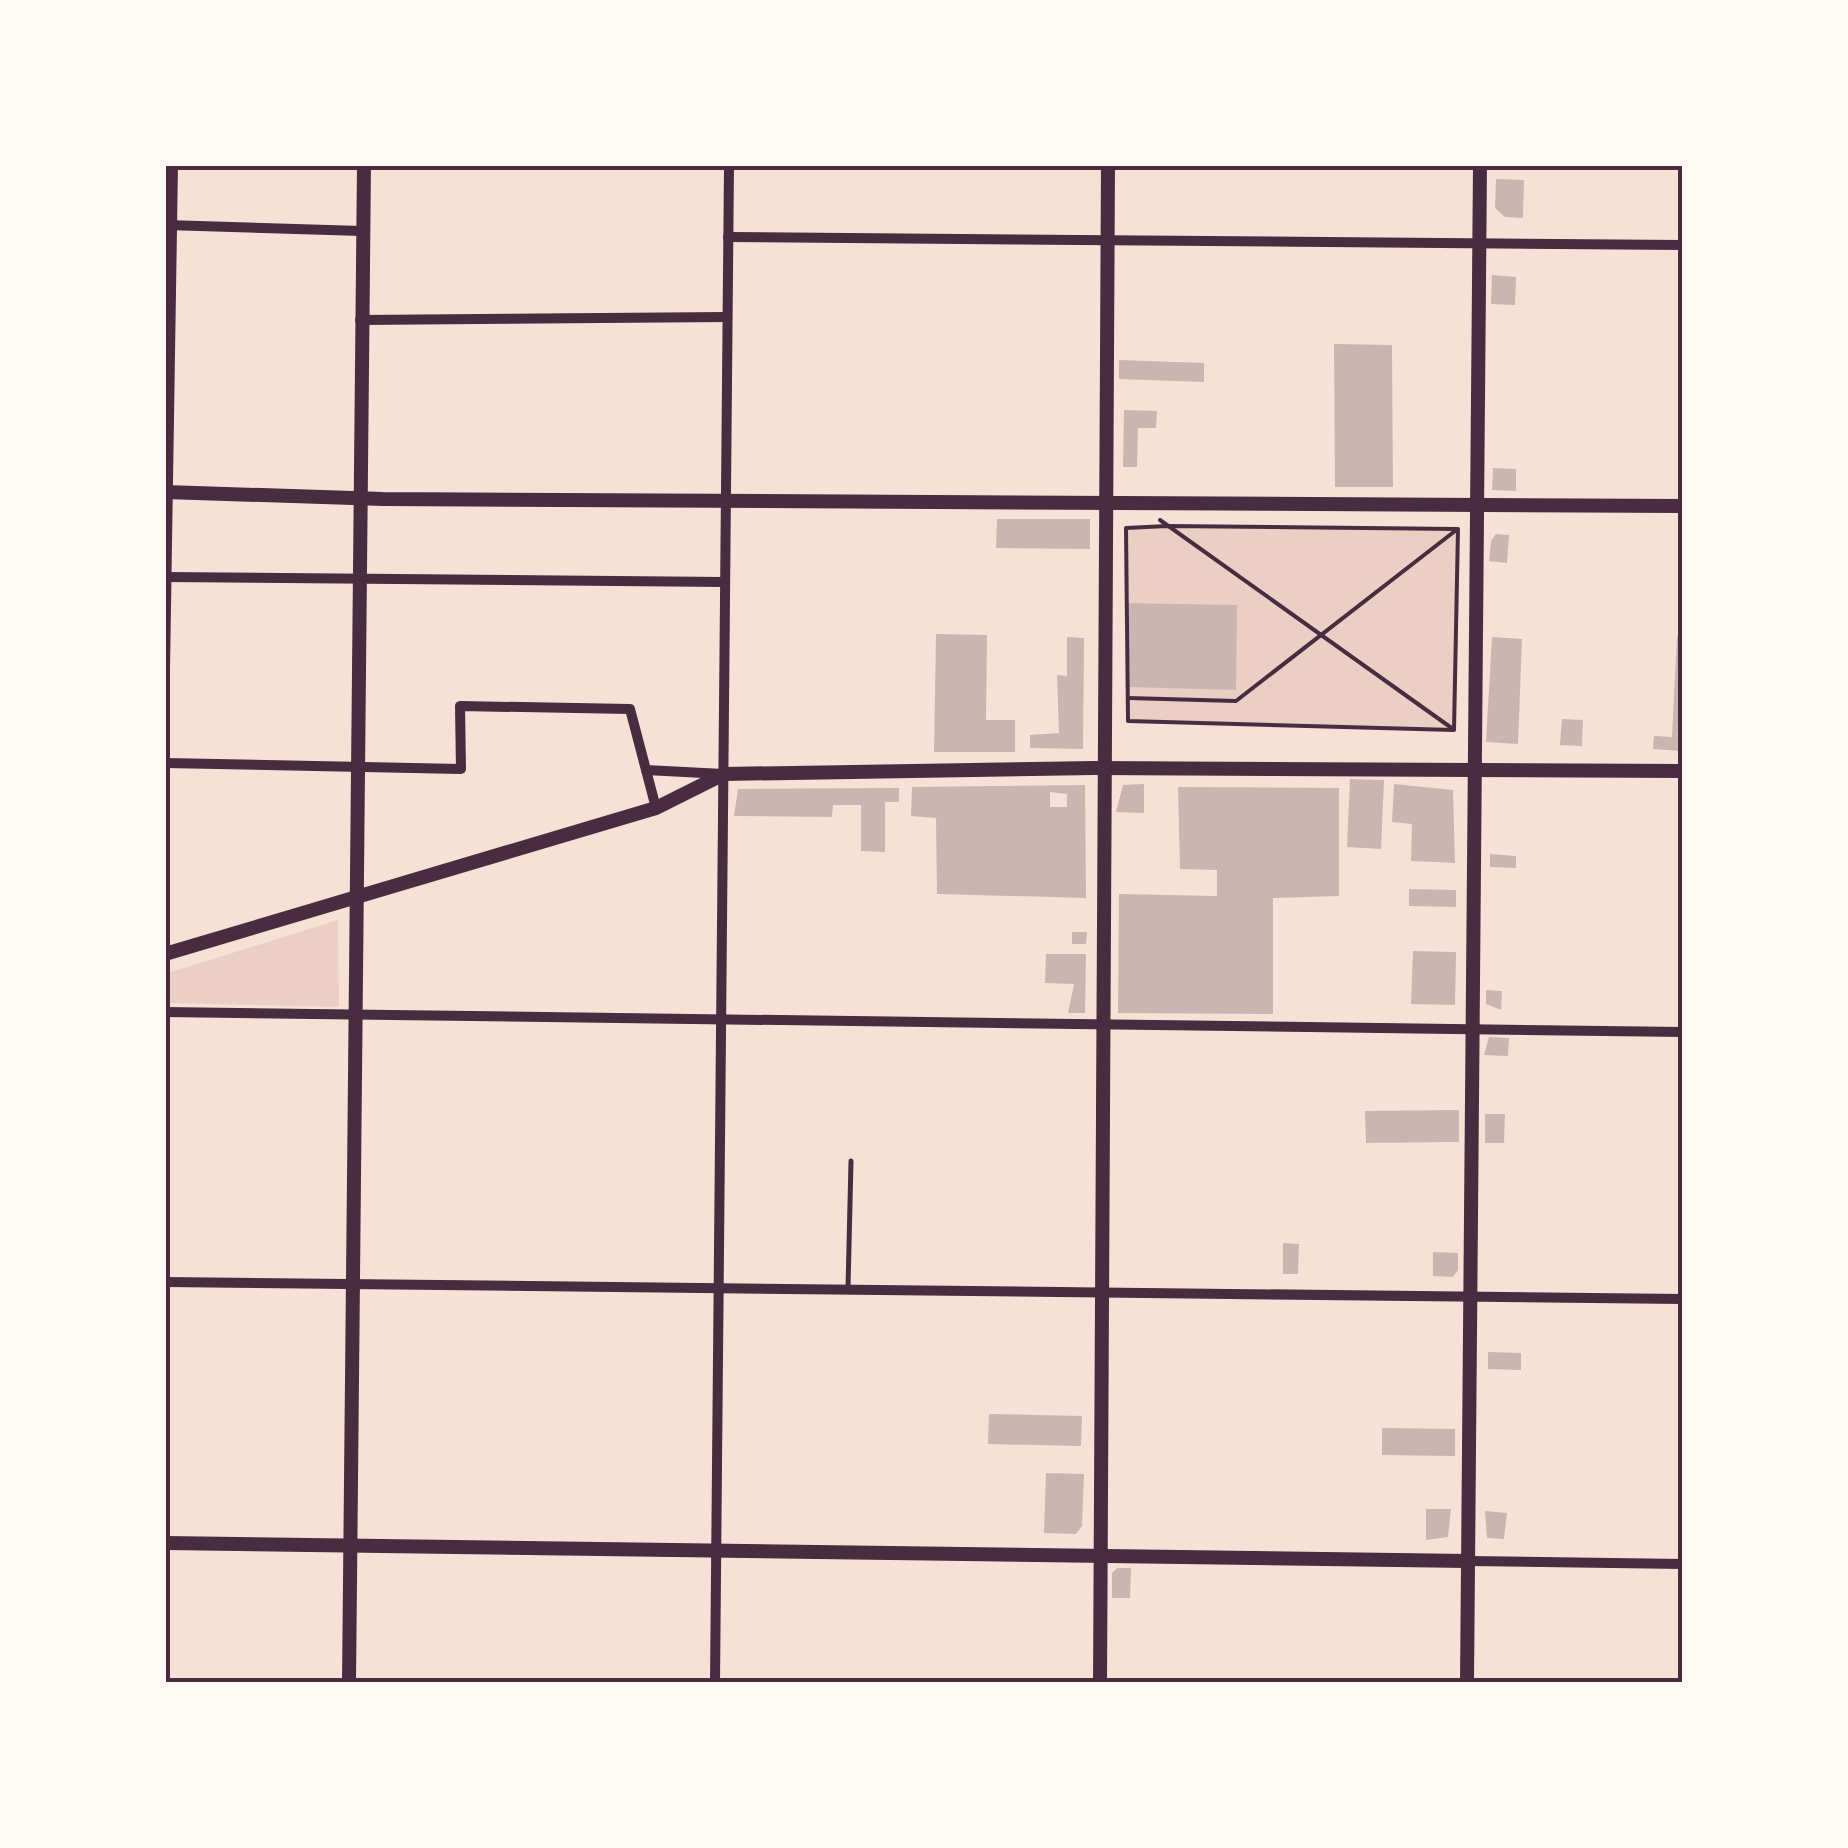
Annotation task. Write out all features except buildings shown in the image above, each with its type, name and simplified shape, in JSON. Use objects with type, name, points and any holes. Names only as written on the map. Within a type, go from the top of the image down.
[{"type":"street","points":[[165,670],[168,225],[172,165]]},
{"type":"street","points":[[349,1683],[364,165]]},
{"type":"street","points":[[715,1683],[729,165]]},
{"type":"street","points":[[1100,1683],[1108,165]]},
{"type":"street","points":[[1467,1683],[1480,165]]},
{"type":"street","points":[[168,225],[362,230]]},
{"type":"street","points":[[728,237],[1683,246]]},
{"type":"street","points":[[360,320],[727,316]]},
{"type":"street","points":[[166,492],[360,498],[1683,506]]},
{"type":"street","points":[[166,577],[724,582]]},
{"type":"street","points":[[165,762],[461,769],[460,706],[630,709],[656,808]]},
{"type":"street","points":[[646,770],[724,774],[1102,768],[1683,771]]},
{"type":"street","points":[[165,954],[656,808],[724,774]]},
{"type":"street","points":[[165,1012],[1683,1032]]},
{"type":"street","points":[[165,1282],[1683,1299]]},
{"type":"street","points":[[165,1543],[1683,1564]]},
{"type":"lane","points":[[848,1292],[851,1161]]},
{"type":"path","points":[[1156,517],[1454,730]]},
{"type":"path","points":[[1128,698],[1236,702],[1466,521]]},
{"type":"path","points":[[1454,730],[1128,721],[1126,528],[1458,529]]},
{"type":"path","points":[[1454,730],[1458,529]]},
{"type":"shaded area","points":[[1126,528],[1458,529],[1454,730],[1128,721],[1128,687],[1236,689],[1236,605],[1129,603]]},
{"type":"shaded area","points":[[338,920],[339,1007],[165,1003],[165,974]]}]
